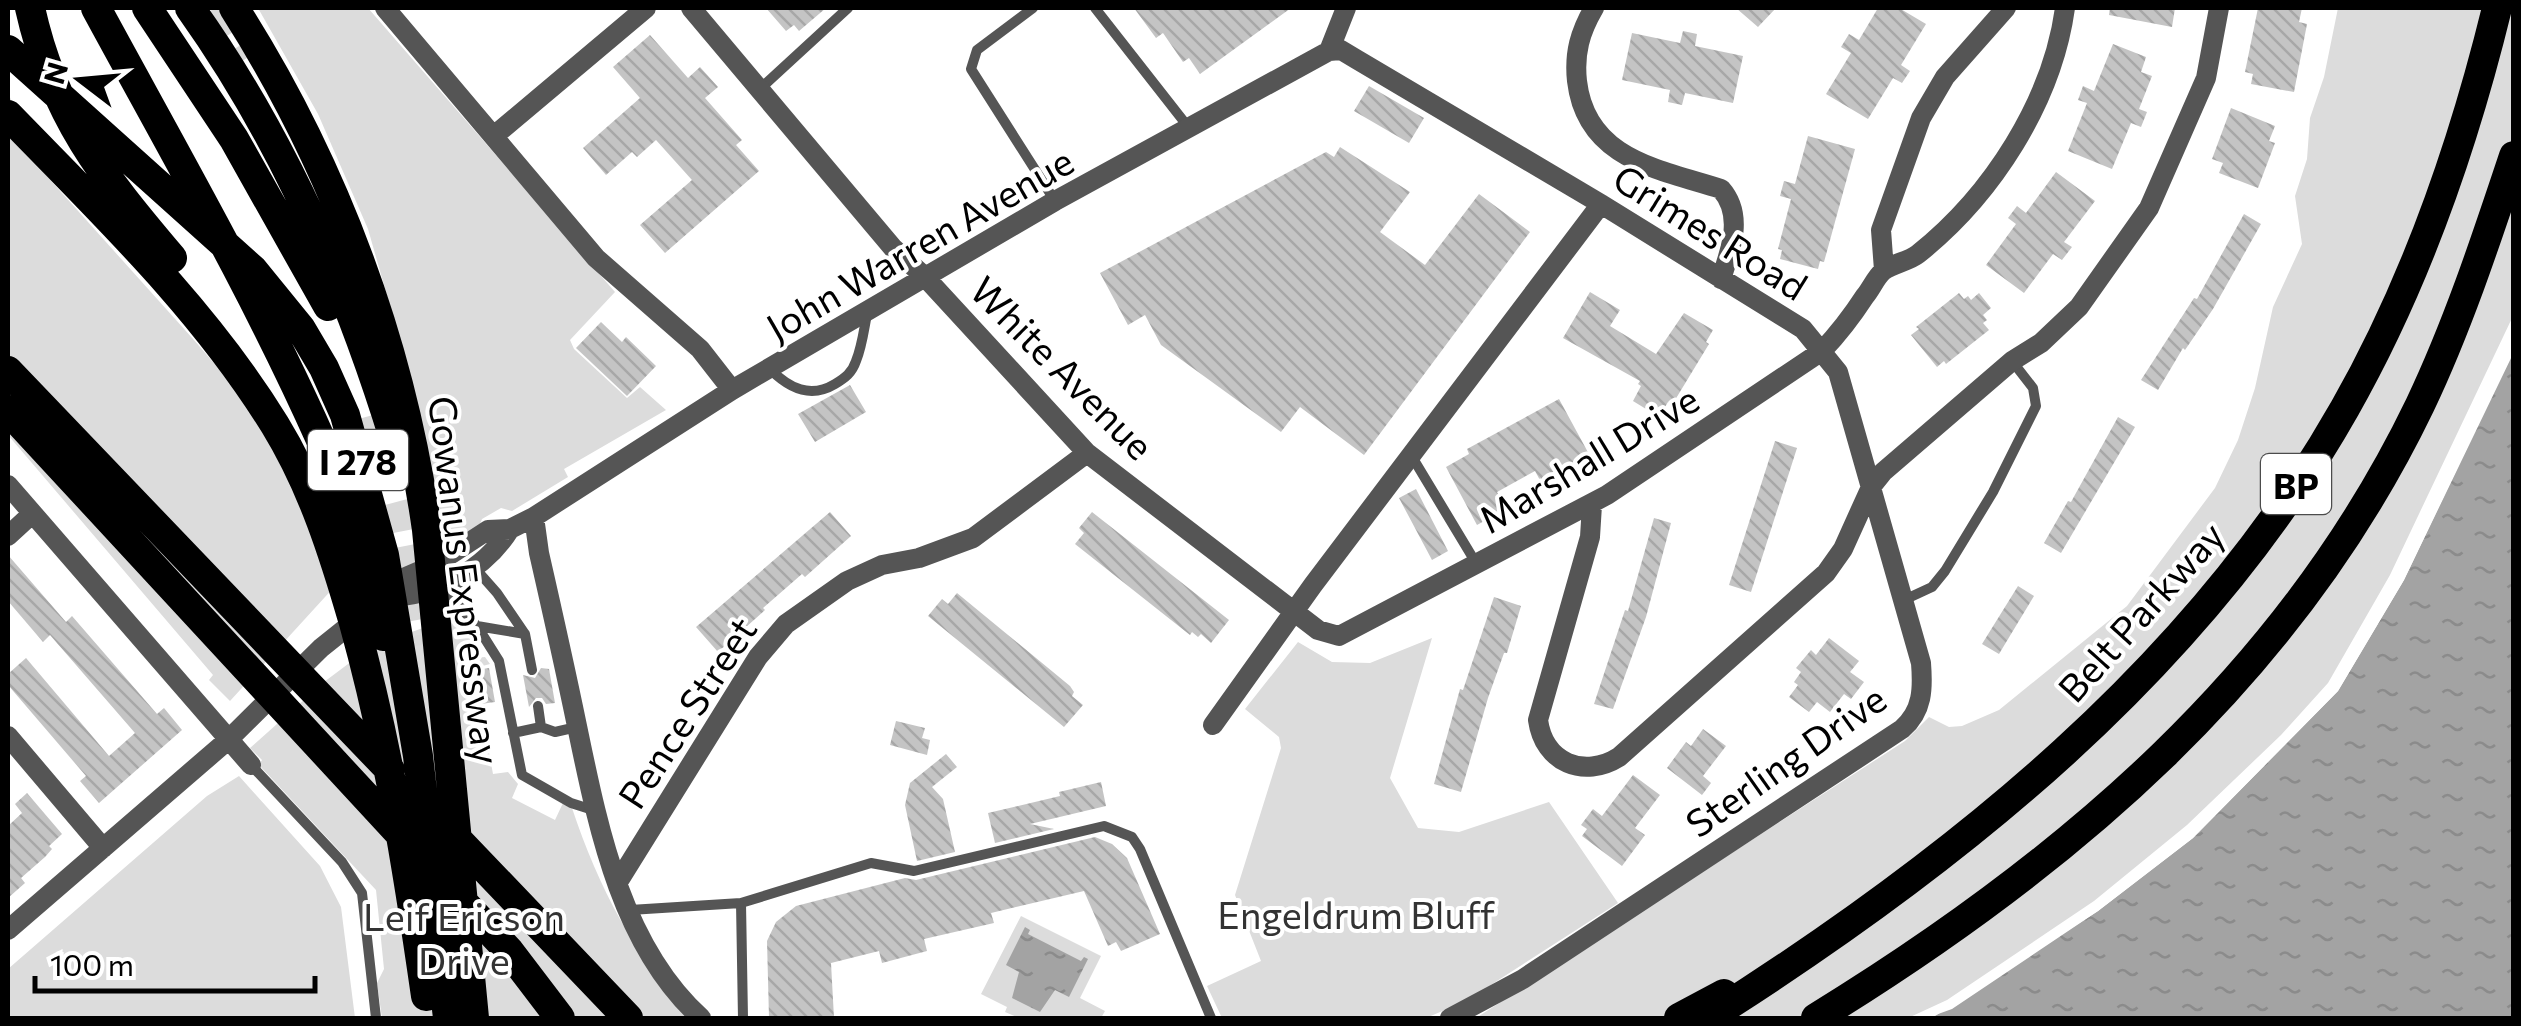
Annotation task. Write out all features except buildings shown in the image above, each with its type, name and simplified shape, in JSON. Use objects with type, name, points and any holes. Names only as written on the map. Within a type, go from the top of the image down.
[{"type":"highway","points":[[30,8],[42,58],[77,135],[106,178],[216,311],[290,424],[372,598]]},
{"type":"highway","points":[[96,8],[211,220],[322,443],[345,505],[385,643],[403,759],[404,842]]},
{"type":"highway","points":[[147,8],[234,139],[303,256],[373,415]]},
{"type":"highway","points":[[190,8],[224,56],[274,142],[322,244],[386,410],[438,593]]},
{"type":"highway","name":"Gowanus Expressway","points":[[234,8],[284,94],[316,162],[383,325],[417,461],[438,593],[474,1018]]},
{"type":"highway","name":"Belt Parkway","points":[[1708,1018],[1784,970],[2011,799],[2169,646],[2270,525],[2346,407],[2410,278],[2450,172],[2497,8]]},
{"type":"highway","name":"I 278","points":[[8,50],[253,270],[301,328],[324,368],[345,415],[384,555],[418,756],[440,1016]]},
{"type":"highway","name":"I 278","points":[[8,115],[184,299],[216,339],[276,427],[316,506],[332,548],[379,721],[440,1016]]},
{"type":"highway","name":"I 278","points":[[8,127],[136,261],[224,368],[372,598],[372,666],[440,1016]]},
{"type":"highway","name":"BP","points":[[1816,1018],[2037,867],[2133,786],[2216,704],[2298,604],[2346,537],[2394,455],[2448,342],[2514,156]]},
{"type":"highway","points":[[8,372],[628,1018]]},
{"type":"highway","points":[[8,410],[509,951],[560,1018]]},
{"type":"highway","points":[[1679,1018],[1756,975],[1937,858]]},
{"type":"highway","points":[[1844,1018],[1943,950],[2037,867]]},
{"type":"street","points":[[386,8],[596,258],[700,348],[732,390]]},
{"type":"street","points":[[495,135],[646,8]]},
{"type":"street","name":"White Avenue","points":[[691,8],[884,238],[925,277],[1087,453],[1294,612]]},
{"type":"street","points":[[1329,52],[1346,8]]},
{"type":"street","points":[[1594,8],[1576,48],[1584,112],[1604,140],[1619,152],[1721,189],[1731,200],[1733,230],[1721,278]]},
{"type":"street","points":[[1884,270],[1881,230],[1921,118],[1946,78],[2006,8]]},
{"type":"street","name":"Marshall Drive","points":[[1294,612],[1318,630],[1340,636],[1592,505],[1822,350],[1843,328],[1884,270],[1914,257],[1936,238],[2017,142],[2049,74],[2065,8]]},
{"type":"street","points":[[1592,505],[1590,537],[1538,720],[1554,755],[1578,768],[1592,768],[1619,757],[1826,573],[1843,549],[1872,487],[1896,460],[2079,307],[2149,208],[2206,78],[2219,8]]},
{"type":"street","name":"Grimes Road","points":[[1329,52],[1341,50],[1803,330],[1838,372],[1904,600]]},
{"type":"street","name":"John Warren Avenue","points":[[8,930],[228,740],[372,598],[436,564],[488,530],[510,529],[534,516],[732,390],[925,277],[1329,52]]},
{"type":"street","points":[[1213,725],[1600,204]]},
{"type":"street","name":"Pence Street","points":[[618,882],[758,657],[786,624],[846,582],[882,565],[920,558],[973,538],[1087,453]]},
{"type":"street","points":[[8,485],[251,764]]},
{"type":"street","points":[[8,536],[32,514]]},
{"type":"street","points":[[534,516],[594,810],[646,950],[682,1001],[701,1018]]},
{"type":"street","name":"John Warren Avenue","points":[[372,598],[438,593],[499,547],[510,529]]},
{"type":"street","name":"Sterling Drive","points":[[1450,1018],[1523,979],[1912,721],[1923,685],[1904,600]]},
{"type":"street","points":[[8,736],[103,848]]},
{"type":"lane","points":[[761,88],[848,8]]},
{"type":"lane","points":[[1033,8],[976,50],[971,70],[1056,201]]},
{"type":"lane","points":[[1095,8],[1190,129]]},
{"type":"lane","points":[[770,370],[786,385],[826,390],[848,376],[856,364],[868,312]]},
{"type":"lane","points":[[1904,600],[1932,587],[1945,572],[2024,436],[2036,406],[2033,388],[2012,361]]},
{"type":"lane","points":[[1411,455],[1476,564]]},
{"type":"lane","points":[[473,566],[497,592],[525,634],[532,670]]},
{"type":"lane","points":[[438,593],[477,626],[499,661],[522,774],[571,803],[594,810]]},
{"type":"lane","points":[[477,626],[525,634]]},
{"type":"lane","points":[[538,706],[541,727]]},
{"type":"lane","points":[[513,732],[541,727],[555,732],[577,727]]},
{"type":"lane","points":[[251,764],[342,862],[362,893],[376,1018]]},
{"type":"lane","points":[[630,910],[741,902],[872,863],[914,871],[1104,826],[1132,837],[1140,849],[1211,1018]]},
{"type":"lane","points":[[741,902],[744,1018]]},
{"type":"green space","points":[[258,8],[368,8],[615,292],[570,340],[574,349],[627,398],[640,387],[666,410],[564,469],[568,477],[512,511],[501,508],[482,519],[477,532],[441,550],[400,341],[368,229],[318,114]]},
{"type":"green space","points":[[2338,8],[2513,8],[2513,316],[2390,575],[2328,683],[2281,735],[2187,825],[2094,901],[1947,1000],[1908,1018],[1476,1018],[1905,741],[1929,717],[1949,727],[1962,726],[1999,710],[2127,606],[2215,488],[2238,440],[2255,388],[2273,307],[2302,244],[2295,196],[2307,159],[2310,118],[2324,77]]},
{"type":"green space","points":[[8,92],[35,163],[313,478],[367,551],[230,701],[209,680],[213,675],[8,435]]},
{"type":"green space","name":"Leif Ericson Drive","points":[[454,617],[479,652],[461,655],[462,659],[485,657],[490,664],[467,670],[476,716],[482,715],[493,774],[508,772],[518,784],[512,798],[555,820],[563,803],[572,808],[620,919],[652,970],[691,1018],[382,1018],[377,983],[384,969],[376,890],[259,765],[262,760],[250,748],[324,682],[372,646]]},
{"type":"green space","name":"Engeldrum Bluff","points":[[1432,638],[1390,778],[1418,828],[1459,832],[1549,802],[1618,903],[1466,1001],[1426,1018],[1222,1018],[1207,986],[1261,961],[1235,895],[1281,748],[1279,737],[1245,709],[1298,642],[1332,662],[1370,663]]},
{"type":"green space","points":[[239,776],[320,866],[341,907],[355,1018],[8,1018],[8,969],[207,796]]},
{"type":"green space","points":[[1021,916],[1101,956],[1080,998],[1105,1011],[1101,1018],[1019,1018],[981,994]]},
{"type":"water","points":[[2513,354],[2513,1018],[1932,1018],[2098,911],[2193,838],[2338,691],[2404,580]]},
{"type":"water","points":[[1025,927],[1030,930],[1028,934],[1081,961],[1084,957],[1088,959],[1069,997],[1055,990],[1040,1012],[1012,998],[1019,972],[1006,965]]},
{"type":"pier","points":[[2514,349],[2404,580],[2338,691],[2193,838],[2098,911],[1952,1009],[1927,1018],[2095,907],[2189,834],[2334,688],[2400,578],[2509,352]]},
{"type":"tunnel","points":[[215,8],[247,58]]},
{"type":"tunnel","points":[[373,415],[403,525],[426,644]]}]
